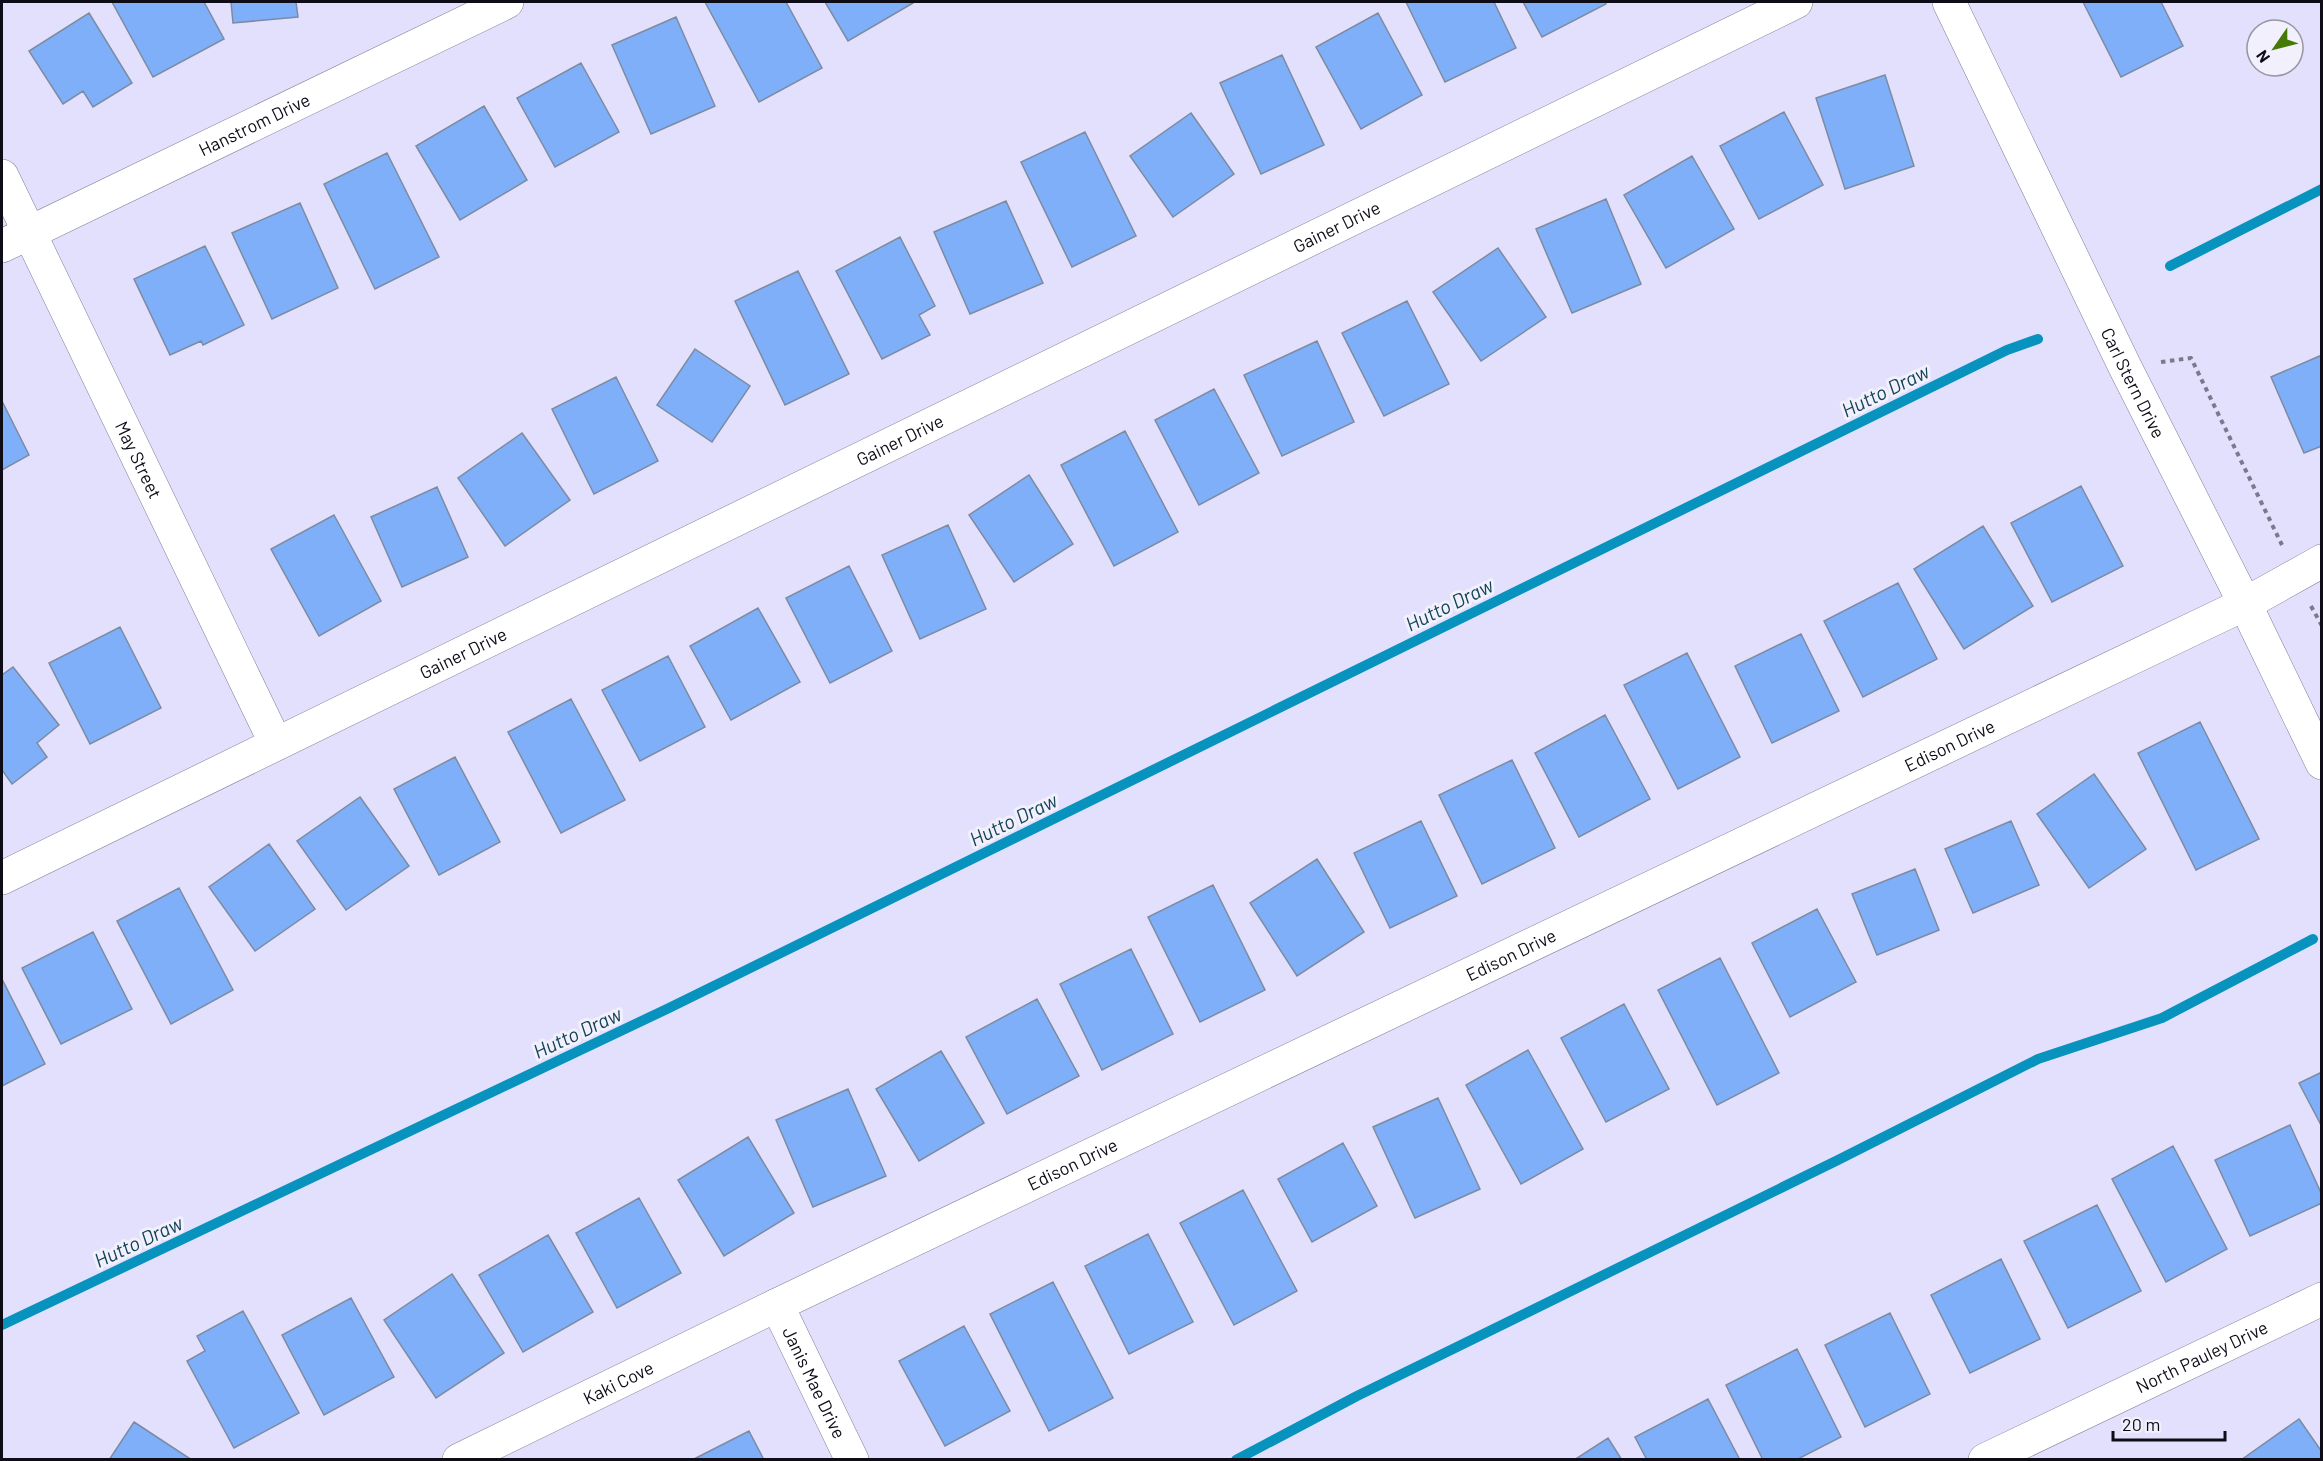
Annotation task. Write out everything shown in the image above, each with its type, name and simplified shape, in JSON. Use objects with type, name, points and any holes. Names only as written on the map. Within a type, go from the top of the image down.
[{"type":"street","name":"Hanstrom Drive","points":[[15,239],[507,2]]},
{"type":"street","name":"Gainer Drive","points":[[2,878],[1796,2]]},
{"type":"street","name":"Carl Stern Drive","points":[[1949,2],[2125,367],[2246,604],[2322,763]]},
{"type":"street","name":"May Street","points":[[2,176],[15,239],[276,744]]},
{"type":"street","name":"Edison Drive","points":[[777,1305],[2246,604],[2309,568]]},
{"type":"street","name":"North Pauley Drive","points":[[1985,1460],[2028,1450],[2322,1299]]},
{"type":"street","name":"Kaki Cove","points":[[459,1460],[777,1305]]},
{"type":"street","name":"Janis Mae Drive","points":[[777,1305],[852,1460]]},
{"type":"path","points":[[2191,358],[2309,568],[2322,626]]},
{"type":"building","points":[[112,2],[204,2],[224,39],[153,77]]},
{"type":"building","points":[[231,2],[296,2],[298,17],[233,23]]},
{"type":"building","points":[[705,2],[786,2],[822,68],[759,102]]},
{"type":"building","points":[[825,2],[912,2],[913,3],[848,41]]},
{"type":"building","points":[[1406,2],[1494,2],[1516,48],[1445,82]]},
{"type":"building","points":[[1523,2],[1605,2],[1606,4],[1542,37]]},
{"type":"building","points":[[2083,2],[2161,2],[2183,46],[2121,77]]},
{"type":"building","points":[[89,13],[132,83],[93,107],[83,91],[63,104],[29,51]]},
{"type":"building","points":[[1378,13],[1422,95],[1361,129],[1316,47]]},
{"type":"building","points":[[676,17],[715,106],[651,134],[612,45]]},
{"type":"building","points":[[1282,55],[1324,145],[1261,174],[1220,83]]},
{"type":"building","points":[[581,63],[619,132],[555,167],[517,98]]},
{"type":"building","points":[[1885,75],[1914,166],[1845,189],[1816,98]]},
{"type":"building","points":[[484,106],[527,180],[460,220],[416,146]]},
{"type":"building","points":[[1784,112],[1823,185],[1759,219],[1720,146]]},
{"type":"building","points":[[1191,113],[1234,174],[1173,217],[1130,156]]},
{"type":"building","points":[[1085,132],[1136,236],[1072,267],[1021,162]]},
{"type":"building","points":[[387,153],[439,257],[375,289],[324,184]]},
{"type":"building","points":[[1692,156],[1734,229],[1666,268],[1624,195]]},
{"type":"building","points":[[1606,199],[1641,284],[1572,313],[1536,229]]},
{"type":"building","points":[[1006,201],[1043,283],[970,314],[934,232]]},
{"type":"building","points":[[300,203],[338,288],[272,319],[232,233]]},
{"type":"building","points":[[900,237],[935,306],[919,315],[930,335],[882,359],[836,271]]},
{"type":"building","points":[[205,246],[244,325],[203,345],[201,341],[170,355],[134,279]]},
{"type":"building","points":[[1498,248],[1546,317],[1481,361],[1433,292]]},
{"type":"building","points":[[798,271],[849,374],[785,405],[735,301]]},
{"type":"building","points":[[1407,301],[1449,384],[1384,416],[1342,333]]},
{"type":"building","points":[[1317,341],[1354,422],[1282,456],[1244,375]]},
{"type":"building","points":[[695,349],[750,386],[712,442],[657,405]]},
{"type":"building","points":[[2322,355],[2322,446],[2304,453],[2271,377]]},
{"type":"building","points":[[616,377],[658,461],[594,494],[552,409]]},
{"type":"building","points":[[1214,389],[1259,473],[1199,505],[1155,420]]},
{"type":"building","points":[[2,401],[29,455],[2,470]]},
{"type":"building","points":[[1125,431],[1178,532],[1114,566],[1061,465]]},
{"type":"building","points":[[522,433],[570,500],[505,546],[458,478]]},
{"type":"building","points":[[1029,475],[1073,544],[1014,582],[969,515]]},
{"type":"building","points":[[2081,486],[2123,566],[2052,602],[2011,523]]},
{"type":"building","points":[[437,487],[468,557],[402,587],[371,517]]},
{"type":"building","points":[[334,515],[381,601],[319,636],[271,549]]},
{"type":"building","points":[[948,525],[986,609],[920,639],[882,555]]},
{"type":"building","points":[[1983,526],[2033,606],[1964,649],[1914,569]]},
{"type":"building","points":[[849,566],[892,651],[830,683],[786,598]]},
{"type":"building","points":[[1898,583],[1937,659],[1863,697],[1824,621]]},
{"type":"building","points":[[758,608],[800,682],[731,720],[690,646]]},
{"type":"building","points":[[120,627],[161,708],[90,744],[49,663]]},
{"type":"building","points":[[1801,634],[1839,711],[1772,743],[1735,666]]},
{"type":"building","points":[[1687,653],[1740,757],[1678,789],[1624,685]]},
{"type":"building","points":[[668,656],[705,727],[640,761],[602,690]]},
{"type":"building","points":[[13,667],[59,725],[37,743],[47,757],[12,784],[2,770],[2,675]]},
{"type":"building","points":[[571,699],[625,800],[561,833],[508,732]]},
{"type":"building","points":[[1605,715],[1650,799],[1579,837],[1535,753]]},
{"type":"building","points":[[2200,722],[2259,839],[2196,870],[2138,753]]},
{"type":"building","points":[[455,757],[500,842],[439,875],[394,789]]},
{"type":"building","points":[[1512,760],[1555,848],[1482,884],[1439,795]]},
{"type":"building","points":[[2094,774],[2146,849],[2089,888],[2037,814]]},
{"type":"building","points":[[360,797],[409,866],[346,910],[297,841]]},
{"type":"building","points":[[1421,821],[1457,896],[1390,928],[1354,853]]},
{"type":"building","points":[[2011,821],[2039,885],[1973,913],[1945,849]]},
{"type":"building","points":[[269,844],[315,909],[255,951],[209,887]]},
{"type":"building","points":[[1317,859],[1364,932],[1297,976],[1250,903]]},
{"type":"building","points":[[1915,869],[1939,930],[1877,955],[1852,894]]},
{"type":"building","points":[[1213,885],[1265,990],[1200,1022],[1148,917]]},
{"type":"building","points":[[179,888],[233,990],[171,1024],[117,921]]},
{"type":"building","points":[[1817,909],[1856,982],[1790,1017],[1752,943]]},
{"type":"building","points":[[93,932],[132,1009],[61,1044],[22,968]]},
{"type":"building","points":[[1131,949],[1173,1034],[1102,1070],[1060,984]]},
{"type":"building","points":[[1720,958],[1779,1073],[1717,1105],[1658,990]]},
{"type":"building","points":[[2,979],[45,1064],[2,1086]]},
{"type":"building","points":[[1037,999],[1079,1076],[1007,1114],[966,1037]]},
{"type":"building","points":[[1624,1004],[1669,1089],[1606,1122],[1561,1038]]},
{"type":"building","points":[[1528,1050],[1583,1149],[1521,1184],[1466,1085]]},
{"type":"building","points":[[941,1051],[984,1123],[919,1161],[876,1089]]},
{"type":"building","points":[[2322,1072],[2322,1127],[2299,1083]]},
{"type":"building","points":[[848,1089],[886,1176],[813,1207],[776,1120]]},
{"type":"building","points":[[1438,1098],[1480,1189],[1415,1218],[1373,1127]]},
{"type":"building","points":[[2290,1125],[2322,1195],[2322,1203],[2250,1236],[2215,1160]]},
{"type":"building","points":[[748,1137],[794,1213],[724,1256],[678,1180]]},
{"type":"building","points":[[1343,1143],[1377,1206],[1312,1242],[1278,1179]]},
{"type":"building","points":[[2173,1146],[2227,1249],[2166,1282],[2112,1179]]},
{"type":"building","points":[[1243,1190],[1297,1291],[1234,1325],[1180,1223]]},
{"type":"building","points":[[639,1198],[681,1273],[617,1308],[576,1233]]},
{"type":"building","points":[[2097,1205],[2141,1291],[2068,1328],[2024,1241]]},
{"type":"building","points":[[1148,1234],[1193,1322],[1129,1354],[1085,1266]]},
{"type":"building","points":[[548,1235],[593,1312],[523,1352],[479,1275]]},
{"type":"building","points":[[2001,1259],[2040,1339],[1970,1373],[1931,1295]]},
{"type":"building","points":[[452,1274],[504,1353],[436,1398],[384,1320]]},
{"type":"building","points":[[1053,1282],[1113,1398],[1049,1431],[990,1314]]},
{"type":"building","points":[[351,1298],[394,1377],[324,1415],[282,1335]]},
{"type":"building","points":[[243,1311],[299,1413],[234,1448],[187,1361],[205,1351],[197,1336]]},
{"type":"building","points":[[1890,1313],[1930,1394],[1865,1427],[1825,1345]]},
{"type":"building","points":[[964,1326],[1010,1411],[945,1446],[899,1361]]},
{"type":"building","points":[[1797,1349],[1841,1437],[1796,1460],[1763,1460],[1726,1385]]},
{"type":"building","points":[[1708,1399],[1740,1460],[1647,1460],[1635,1437]]},
{"type":"building","points":[[2299,1419],[2322,1452],[2322,1460],[2241,1460]]},
{"type":"building","points":[[134,1422],[192,1460],[109,1460]]},
{"type":"building","points":[[749,1431],[764,1460],[692,1460]]},
{"type":"building","points":[[1608,1438],[1622,1460],[1574,1460]]},
{"type":"waterway","name":"Hutto Draw","points":[[2170,266],[2322,189]]},
{"type":"waterway","name":"Hutto Draw","points":[[2,1325],[669,1008],[2007,350],[2038,339]]},
{"type":"waterway","points":[[1236,1460],[1357,1396],[1838,1160],[2038,1059],[2162,1018],[2313,939]]}]
